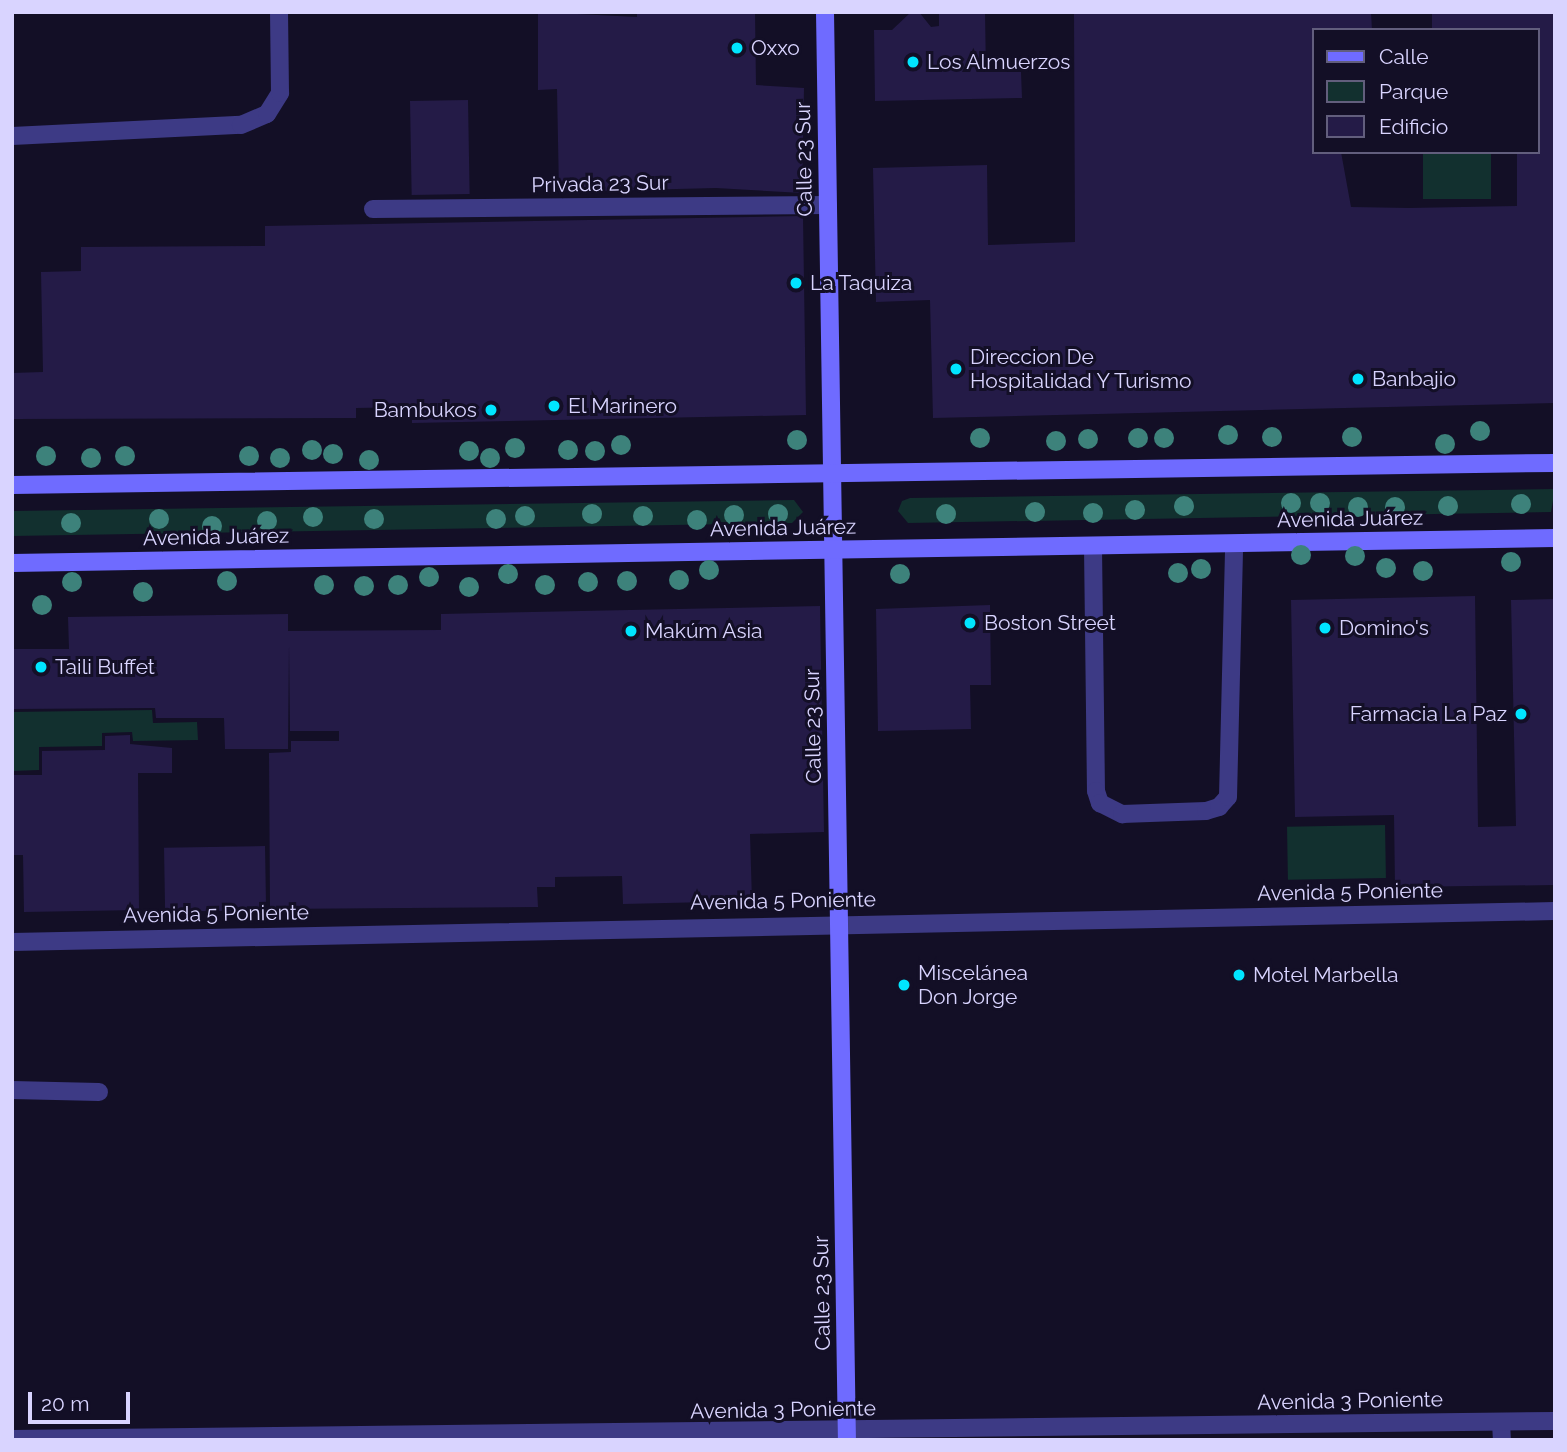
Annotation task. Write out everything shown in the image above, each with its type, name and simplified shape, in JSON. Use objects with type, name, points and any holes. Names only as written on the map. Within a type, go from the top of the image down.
[{"type":"main road","name":"Calle 23 Sur","points":[[825,12],[847,1436]]},
{"type":"main road","points":[[12,485],[1555,463]]},
{"type":"main road","name":"Avenida Juárez","points":[[12,563],[1555,538]]},
{"type":"street","points":[[12,136],[241,125],[267,114],[280,93],[279,12]]},
{"type":"street","name":"Privada 23 Sur","points":[[373,209],[828,205]]},
{"type":"street","points":[[1093,547],[1096,791],[1100,803],[1122,814],[1206,811],[1219,807],[1228,797],[1234,544]]},
{"type":"street","name":"Avenida 5 Poniente","points":[[12,942],[839,923],[1555,911]]},
{"type":"street","points":[[12,1090],[99,1092]]},
{"type":"street","name":"Avenida 3 Poniente","points":[[12,1439],[1502,1431],[1555,1421]]},
{"type":"green space","points":[[1423,154],[1491,154],[1491,199],[1423,199]]},
{"type":"green space","points":[[1555,489],[1551,512],[908,523],[898,511],[902,501],[910,498]]},
{"type":"green space","points":[[794,500],[803,512],[792,523],[12,536],[12,511]]},
{"type":"green space","points":[[152,710],[153,723],[197,722],[198,740],[133,741],[132,732],[102,733],[102,746],[39,747],[39,770],[12,771],[12,712]]},
{"type":"green space","points":[[1385,825],[1386,878],[1288,880],[1287,827]]},
{"type":"building","points":[[538,12],[637,17],[637,12],[755,12],[756,85],[804,88],[802,193],[716,188],[559,192],[557,89],[538,90]]},
{"type":"building","points":[[911,12],[919,12],[931,27],[939,26],[939,12],[985,12],[986,72],[1021,72],[1022,98],[875,101],[874,30],[892,30]]},
{"type":"building","points":[[1074,12],[1371,12],[1372,28],[1312,28],[1312,154],[1341,154],[1351,207],[1409,208],[1517,206],[1517,154],[1539,154],[1539,28],[1432,28],[1432,12],[1555,12],[1555,403],[933,418],[930,300],[876,302],[873,168],[987,165],[988,245],[1075,242]]},
{"type":"building","points":[[468,100],[470,194],[412,195],[410,101]]},
{"type":"building","points":[[803,216],[806,415],[412,423],[412,407],[356,408],[356,418],[12,419],[12,373],[43,372],[41,272],[81,271],[81,247],[265,246],[265,226]]},
{"type":"building","points":[[1475,596],[1478,827],[1516,826],[1511,600],[1555,599],[1555,885],[1395,887],[1394,815],[1295,817],[1291,600]]},
{"type":"building","points":[[990,605],[991,685],[970,685],[971,729],[878,731],[876,609]]},
{"type":"building","points":[[820,606],[824,832],[750,834],[752,901],[623,904],[622,876],[555,877],[555,887],[537,887],[538,907],[270,909],[269,753],[291,752],[291,741],[339,741],[339,731],[290,731],[289,645],[288,749],[225,749],[224,718],[156,718],[155,708],[12,709],[12,649],[69,649],[68,617],[288,614],[288,631],[441,630],[441,614]]},
{"type":"building","points":[[130,735],[130,744],[172,748],[172,773],[138,773],[139,910],[24,912],[23,855],[12,855],[12,775],[42,775],[42,751],[105,750],[105,736]]},
{"type":"building","points":[[265,846],[266,910],[165,912],[164,848]]},
{"type":"place","name":"Oxxo","points":[[737,48]]},
{"type":"place","name":"Los Almuerzos","points":[[913,62]]},
{"type":"place","name":"La Taquiza","points":[[796,283]]},
{"type":"place","name":"Direccion De Hospitalidad Y Turismo","points":[[956,369]]},
{"type":"place","name":"Banbajio","points":[[1358,379]]},
{"type":"place","name":"El Marinero","points":[[554,406]]},
{"type":"place","name":"Bambukos","points":[[491,410]]},
{"type":"place","name":"Boston Street","points":[[970,623]]},
{"type":"place","name":"Domino's","points":[[1325,628]]},
{"type":"place","name":"Makúm Asia","points":[[631,631]]},
{"type":"place","name":"Taili Buffet","points":[[41,667]]},
{"type":"place","name":"Farmacia La Paz","points":[[1521,714]]},
{"type":"place","name":"Motel Marbella","points":[[1239,975]]},
{"type":"place","name":"Miscelánea Don Jorge","points":[[904,985]]}]
